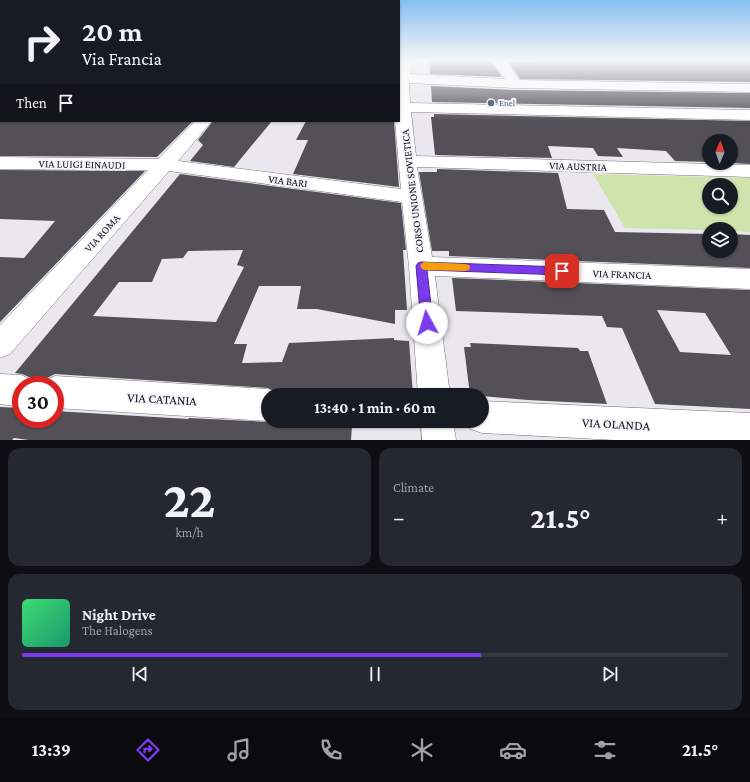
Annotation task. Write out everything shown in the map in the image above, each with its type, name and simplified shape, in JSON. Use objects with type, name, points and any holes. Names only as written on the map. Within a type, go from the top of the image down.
[{"type":"street","name":"CORSO UNIONE SOVIETICA","points":[[402,81],[401,107],[421,266],[433,388]]},
{"type":"street","points":[[450,81],[515,84],[750,88]]},
{"type":"street","points":[[513,81],[515,84]]},
{"type":"street","points":[[401,107],[750,115]]},
{"type":"street","name":"VIA ROMA","points":[[0,345],[203,122]]},
{"type":"street","name":"VIA AUSTRIA","points":[[407,161],[750,171]]},
{"type":"street","name":"VIA LUIGI EINAUDI","points":[[0,163],[164,165]]},
{"type":"street","name":"VIA BARI","points":[[164,165],[412,197]]},
{"type":"street","name":"VIA FRANCIA","points":[[421,266],[750,279]]},
{"type":"street","points":[[0,389],[12,390]]},
{"type":"street","name":"VIA CATANIA","points":[[64,393],[261,405]]},
{"type":"street","name":"VIA OLANDA","points":[[489,417],[750,430]]},
{"type":"street","points":[[438,428],[439,440]]},
{"type":"green space","points":[[593,174],[750,178],[750,232],[738,231],[738,222],[702,222],[702,230],[625,228]]},
{"type":"building","points":[[638,81],[750,81],[750,82]]},
{"type":"building","points":[[431,86],[515,90],[750,93],[750,108],[432,102]]},
{"type":"building","points":[[434,114],[750,121],[750,164],[738,163],[738,134],[702,134],[702,162],[675,161],[666,151],[617,148],[623,157],[598,156],[593,148],[548,146],[552,158],[435,155],[431,117],[434,117]]},
{"type":"building","points":[[0,122],[192,122],[157,157],[0,156]]},
{"type":"building","points":[[212,122],[271,122],[234,167],[190,161],[203,145],[198,140]]},
{"type":"building","points":[[305,122],[394,122],[399,187],[293,174],[308,140],[296,140]]},
{"type":"building","points":[[437,169],[558,173],[567,209],[604,210],[615,232],[702,234],[702,258],[738,258],[738,234],[750,235],[750,268],[449,256],[449,251],[432,251],[419,172],[437,172]]},
{"type":"building","points":[[0,170],[145,171],[0,322],[0,257],[24,258],[55,221],[0,219]]},
{"type":"building","points":[[180,174],[401,203],[406,250],[403,250],[407,310],[395,310],[395,324],[317,309],[297,309],[301,286],[259,286],[234,344],[247,344],[242,363],[282,362],[289,343],[394,338],[394,340],[409,341],[412,388],[268,388],[55,374],[51,376],[27,376],[15,373]],"holes":[[[243,250],[237,265],[244,267],[216,322],[93,316],[119,282],[152,282],[162,259],[183,258],[188,251]]]},
{"type":"building","points":[[452,278],[750,290],[750,409],[655,404],[622,328],[607,327],[602,316],[456,311]],"holes":[[[657,310],[705,313],[731,355],[680,352]]]},
{"type":"building","points":[[470,343],[578,348],[580,351],[588,351],[607,404],[489,397],[489,388],[469,388],[464,347],[471,347]]},
{"type":"building","points":[[0,407],[12,408],[12,428],[64,428],[64,412],[261,422],[261,428],[352,428],[351,440],[29,440],[14,438],[12,440],[0,440]]},
{"type":"slow traffic","points":[[425,266],[465,267]]},
{"type":"place","name":"Enel","points":[[491,103]]},
{"type":"route","points":[[427,323],[421,266],[562,271]]}]
